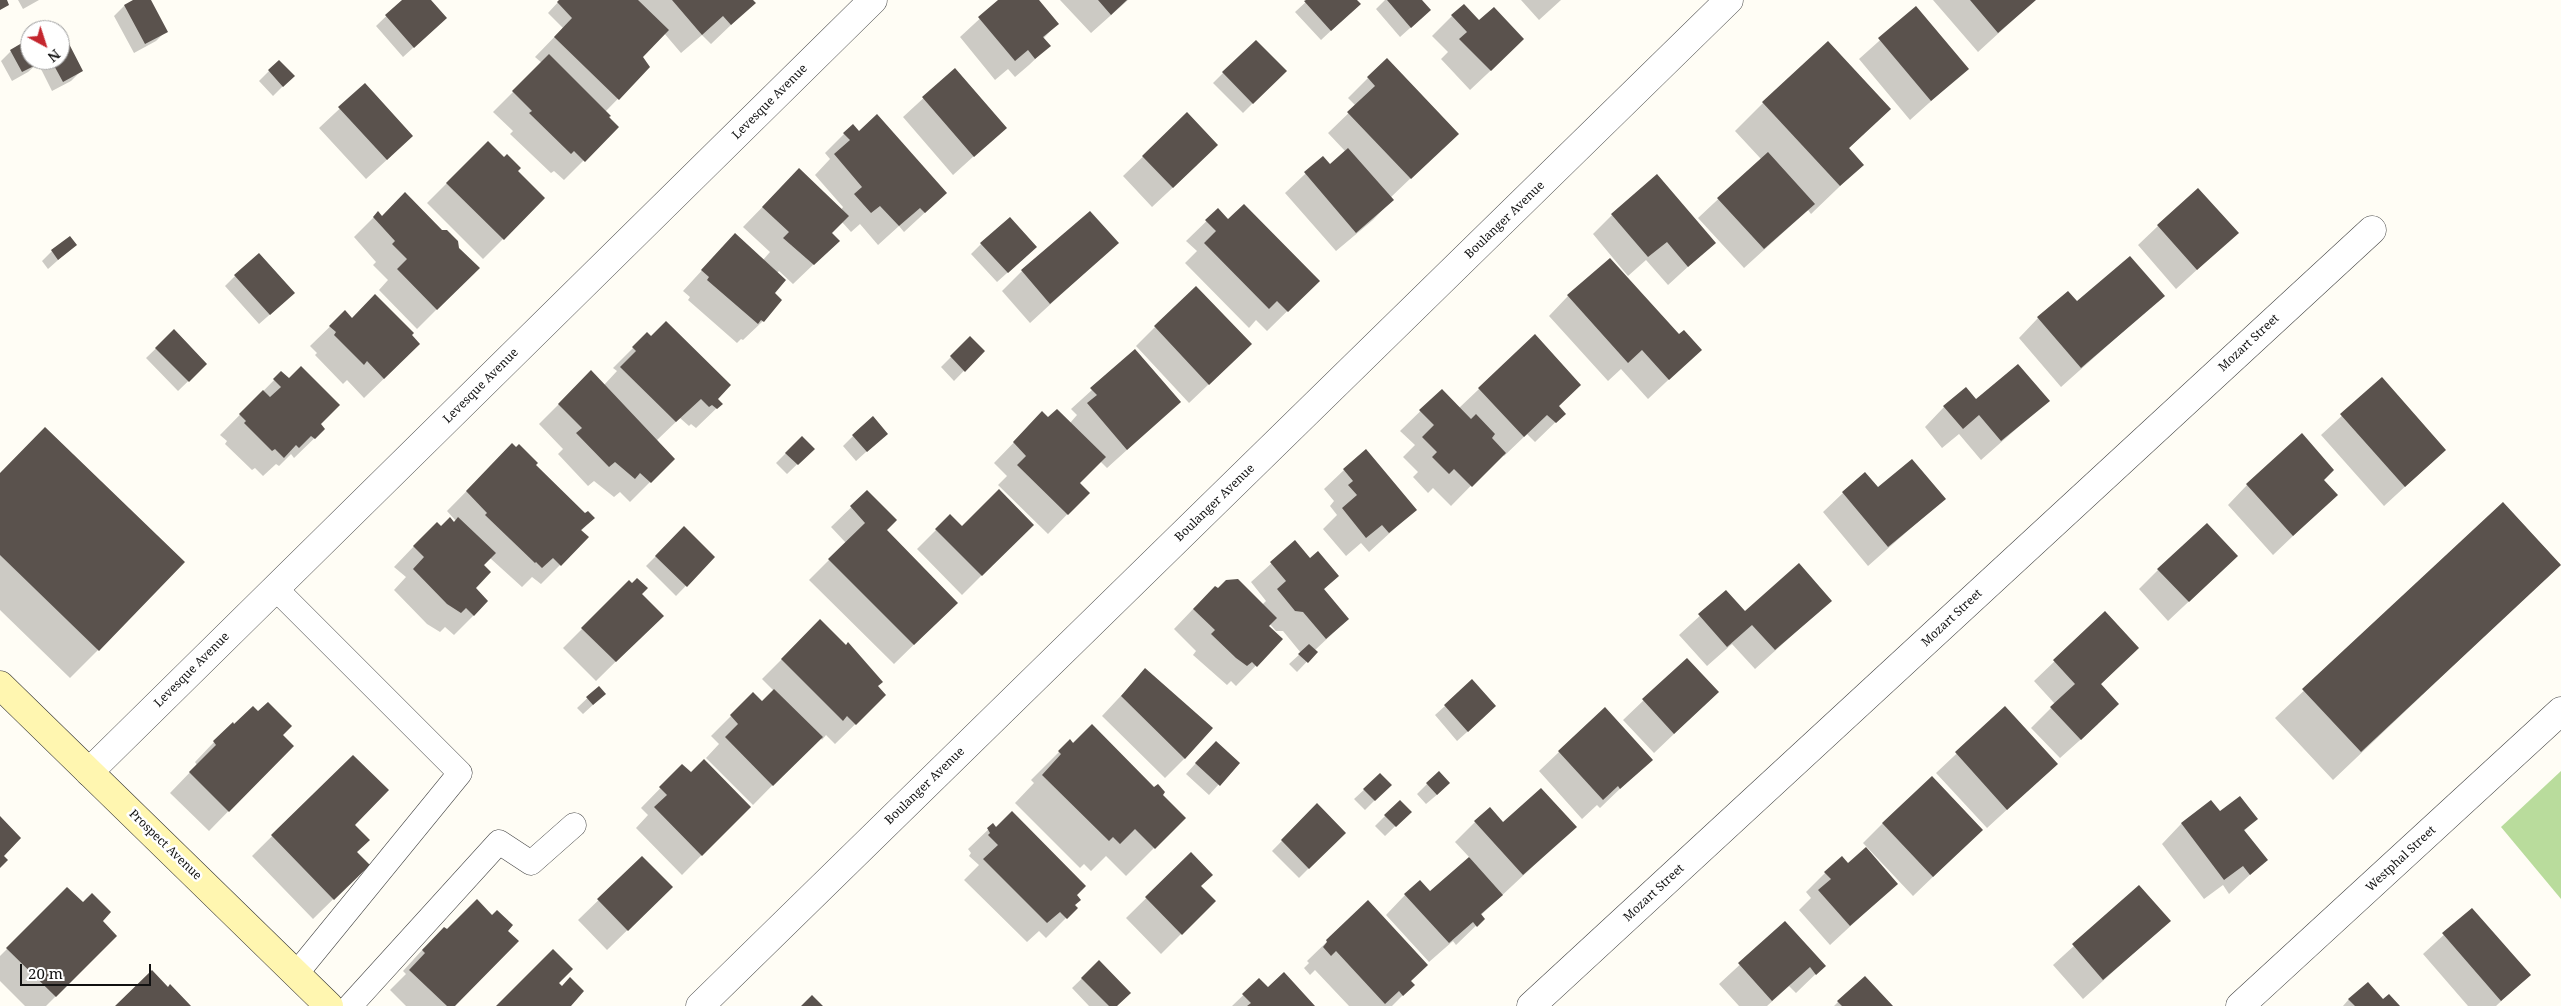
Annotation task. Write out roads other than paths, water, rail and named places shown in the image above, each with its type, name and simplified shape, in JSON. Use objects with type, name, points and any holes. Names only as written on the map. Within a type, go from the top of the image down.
[{"type":"main road","name":"Prospect Avenue","points":[[0,685],[330,1006]]},
{"type":"street","name":"Levesque Avenue","points":[[89,772],[873,0]]},
{"type":"street","name":"Boulanger Avenue","points":[[700,1006],[1729,0]]},
{"type":"street","name":"Mozart Street","points":[[1531,1006],[2372,230]]},
{"type":"street","name":"Westphal Street","points":[[2240,1006],[2561,711]]},
{"type":"lane","points":[[275,588],[460,773],[296,974]]},
{"type":"lane","points":[[350,1006],[499,842],[531,863],[574,825]]}]
